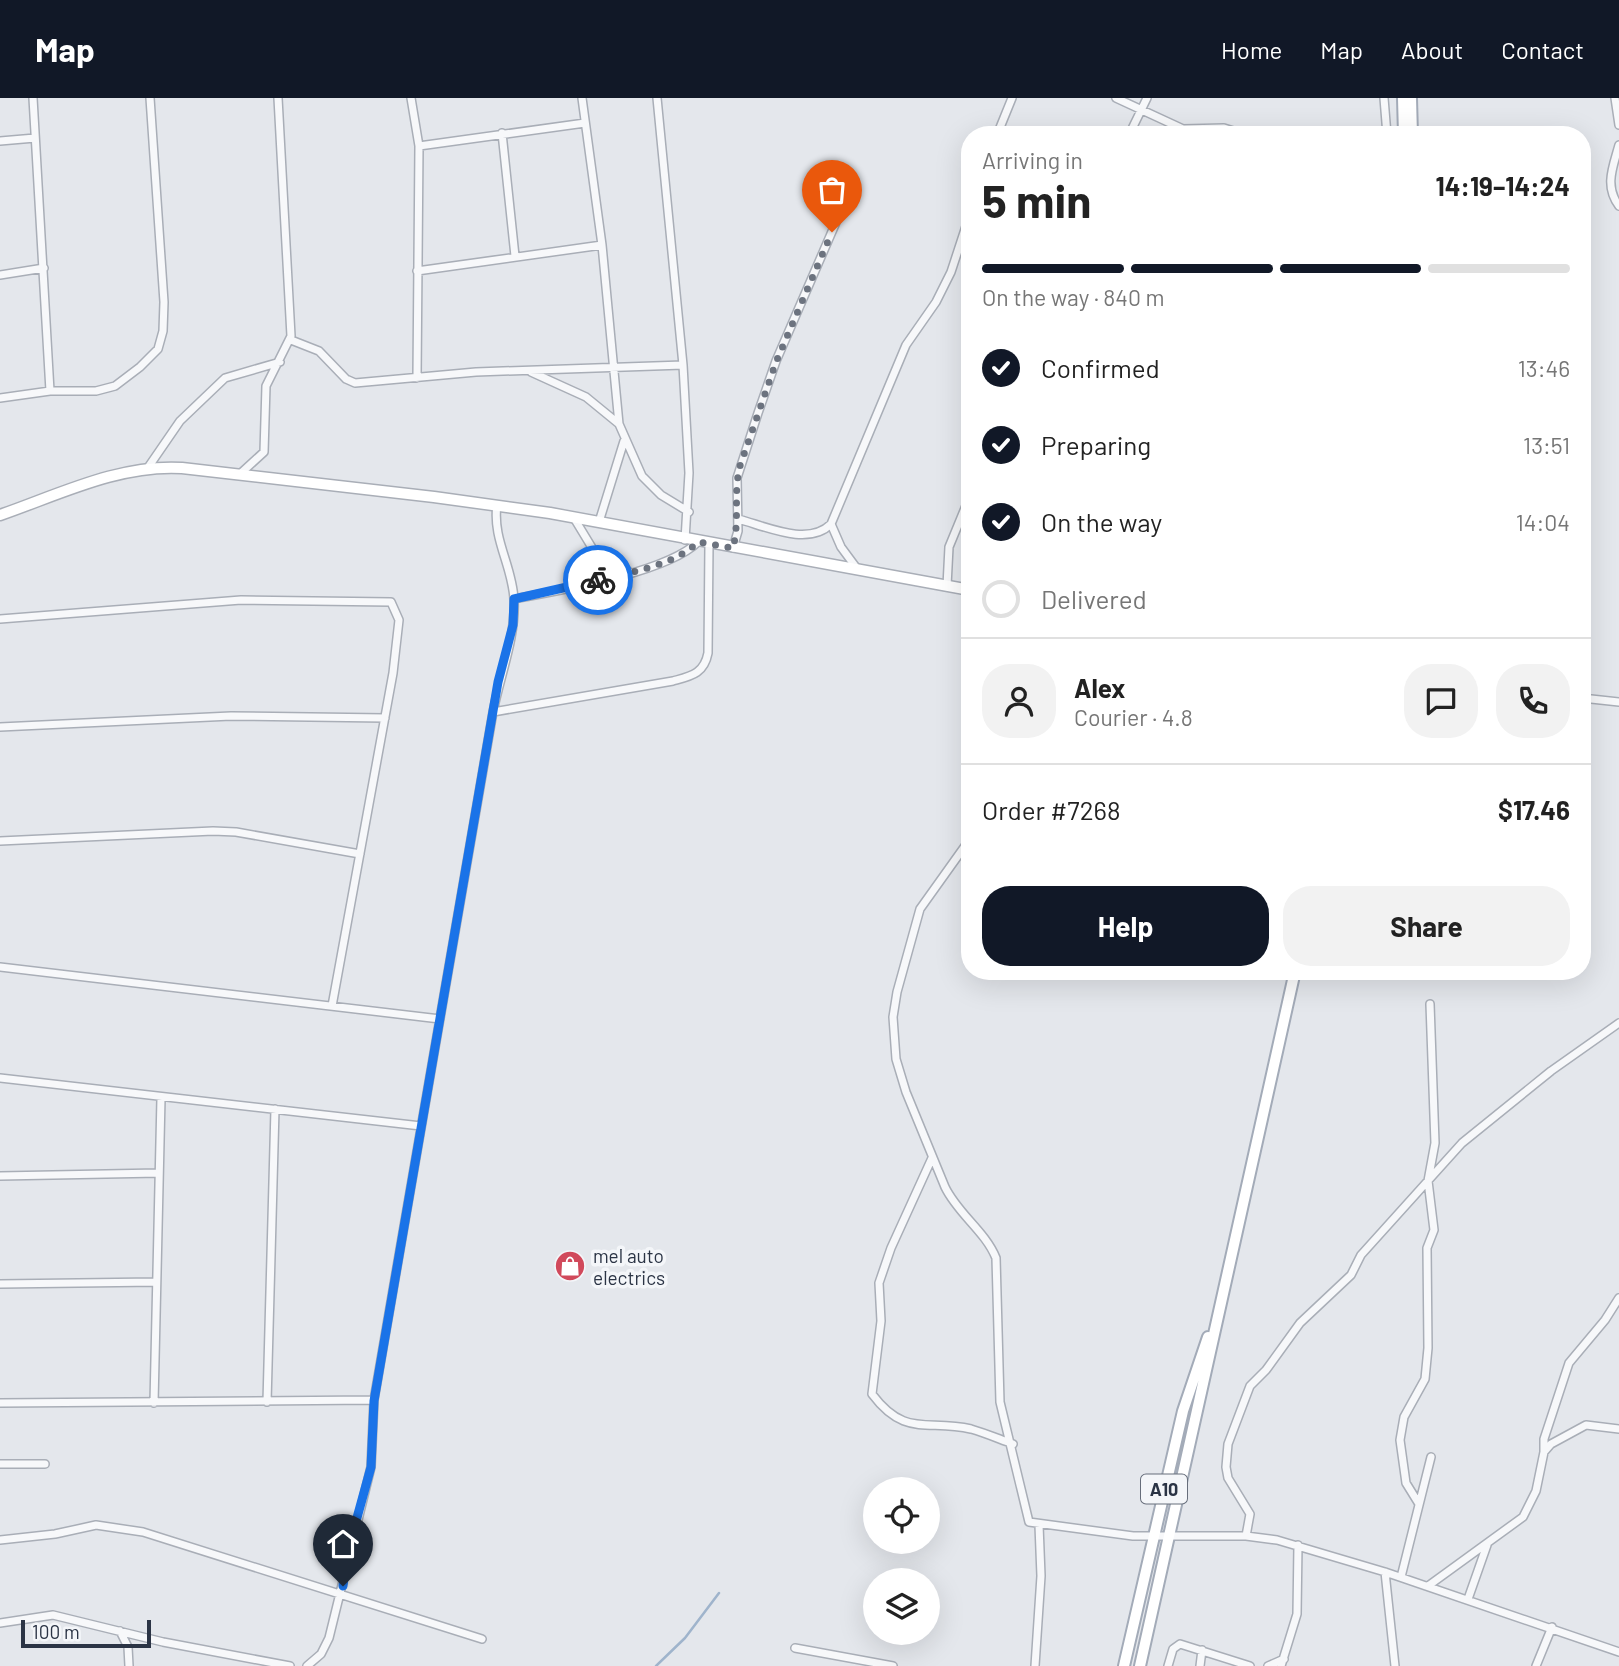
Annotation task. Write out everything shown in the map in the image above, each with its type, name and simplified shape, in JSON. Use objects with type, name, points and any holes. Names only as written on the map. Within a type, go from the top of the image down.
[{"type":"main road","points":[[1405,126],[1409,99]]},
{"type":"main road","points":[[1409,99],[1411,126]]},
{"type":"main road","name":"A10","points":[[1140,1666],[1206,1378],[1216,1314],[1293,980]]},
{"type":"main road","name":"A10","points":[[1124,1666],[1189,1390],[1216,1314]]},
{"type":"street","points":[[33,98],[50,391]]},
{"type":"street","points":[[0,398],[50,391],[107,389],[151,358],[162,340],[164,302],[150,98]]},
{"type":"street","points":[[241,473],[264,452],[267,439],[265,393],[290,340],[278,98]]},
{"type":"street","points":[[411,98],[419,146],[417,379]]},
{"type":"street","points":[[582,98],[602,245],[619,424],[624,441],[642,477],[661,495],[689,512]]},
{"type":"street","points":[[657,98],[683,365],[689,512],[685,540]]},
{"type":"street","points":[[1001,126],[1012,98]]},
{"type":"street","points":[[1116,98],[1177,126]]},
{"type":"street","points":[[1134,126],[1147,98]]},
{"type":"street","points":[[1384,98],[1386,126]]},
{"type":"street","points":[[1615,98],[1619,125]]},
{"type":"street","points":[[419,146],[585,123]]},
{"type":"street","points":[[502,133],[515,256]]},
{"type":"street","points":[[0,141],[35,138]]},
{"type":"street","points":[[1619,145],[1612,164],[1610,190],[1619,206]]},
{"type":"street","points":[[733,548],[738,519],[737,478],[758,413],[853,183]]},
{"type":"street","points":[[738,519],[801,534],[816,534],[831,524],[906,345],[936,302],[951,272],[961,241]]},
{"type":"street","points":[[417,271],[602,245]]},
{"type":"street","points":[[0,275],[44,268]]},
{"type":"street","points":[[290,340],[319,351],[350,382],[528,370],[614,370],[683,365]]},
{"type":"street","points":[[147,469],[180,421],[225,378],[280,362]]},
{"type":"street","points":[[528,370],[586,397],[619,424]]},
{"type":"street","points":[[598,522],[624,441]]},
{"type":"street","points":[[0,515],[104,478],[147,469],[241,473],[497,505],[961,588]]},
{"type":"street","points":[[307,1666],[317,1659],[326,1646],[342,1597],[347,1554],[371,1467],[374,1401],[493,712],[513,625],[514,599],[508,563],[496,531],[497,505]]},
{"type":"street","points":[[574,518],[594,551],[631,573]]},
{"type":"street","points":[[947,586],[949,547],[961,518]]},
{"type":"street","points":[[831,524],[841,547],[858,570]]},
{"type":"street","points":[[514,599],[631,573],[686,554],[704,543]]},
{"type":"street","points":[[493,712],[673,681],[698,673],[706,663],[708,653],[704,543]]},
{"type":"street","points":[[0,618],[241,600],[391,602],[399,620],[385,718],[332,1006]]},
{"type":"street","points":[[1591,699],[1619,702]]},
{"type":"street","points":[[0,727],[231,716],[385,718]]},
{"type":"street","points":[[0,841],[224,831],[360,854]]},
{"type":"street","points":[[961,852],[920,909],[894,1003],[896,1059],[932,1158],[952,1202],[990,1245],[996,1258],[1000,1402],[1013,1444],[1029,1521],[1039,1525],[1133,1536],[1247,1536],[1297,1545],[1468,1599],[1619,1652]]},
{"type":"street","points":[[0,967],[440,1019]]},
{"type":"street","points":[[1419,1504],[1406,1483],[1401,1440],[1404,1417],[1425,1379],[1427,1248],[1434,1230],[1428,1181],[1435,1143],[1430,1004]]},
{"type":"street","points":[[1247,1536],[1250,1514],[1231,1484],[1226,1467],[1228,1444],[1250,1387],[1266,1370],[1295,1328],[1351,1275],[1361,1255],[1462,1143],[1551,1071],[1619,1023]]},
{"type":"street","points":[[0,1078],[421,1126]]},
{"type":"street","points":[[154,1403],[161,1098]]},
{"type":"street","points":[[267,1402],[275,1109]]},
{"type":"street","points":[[932,1158],[891,1248],[879,1283],[881,1321],[872,1394],[887,1414],[920,1427],[969,1429],[1013,1444]]},
{"type":"street","points":[[0,1176],[159,1173]]},
{"type":"street","points":[[0,1284],[156,1282]]},
{"type":"street","points":[[1428,1586],[1523,1517],[1530,1507],[1545,1439],[1569,1363],[1605,1320],[1619,1298]]},
{"type":"street","points":[[0,1403],[374,1401]]},
{"type":"street","points":[[1544,1452],[1574,1429],[1596,1424],[1619,1429]]},
{"type":"street","points":[[1401,1577],[1431,1457]]},
{"type":"street","points":[[0,1464],[45,1464]]},
{"type":"street","points":[[0,1540],[55,1534],[96,1525],[143,1532],[230,1557],[342,1597],[482,1639]]},
{"type":"street","points":[[1035,1666],[1041,1576],[1039,1525]]},
{"type":"street","points":[[1468,1599],[1489,1542]]},
{"type":"street","points":[[1268,1666],[1283,1662],[1297,1614],[1297,1545]]},
{"type":"street","points":[[1385,1572],[1395,1666]]},
{"type":"street","points":[[0,1623],[53,1615],[290,1666]]},
{"type":"street","points":[[1536,1666],[1552,1627]]},
{"type":"street","points":[[120,1631],[128,1647],[129,1666]]},
{"type":"street","points":[[1168,1666],[1177,1645],[1202,1650],[1250,1666]]},
{"type":"street","points":[[795,1648],[893,1666]]},
{"type":"street","points":[[1199,1666],[1202,1650]]},
{"type":"waterway","points":[[656,1666],[685,1638],[719,1593]]},
{"type":"way so far","points":[[598,580],[631,573],[686,554],[698,542],[733,548],[738,531],[737,478],[740,466],[776,362],[832,232]]},
{"type":"place","name":"mel auto electrics","points":[[570,1266]]},
{"type":"route","points":[[343,1586],[345,1562],[371,1467],[374,1401],[498,682],[513,625],[514,599],[598,580]]}]
